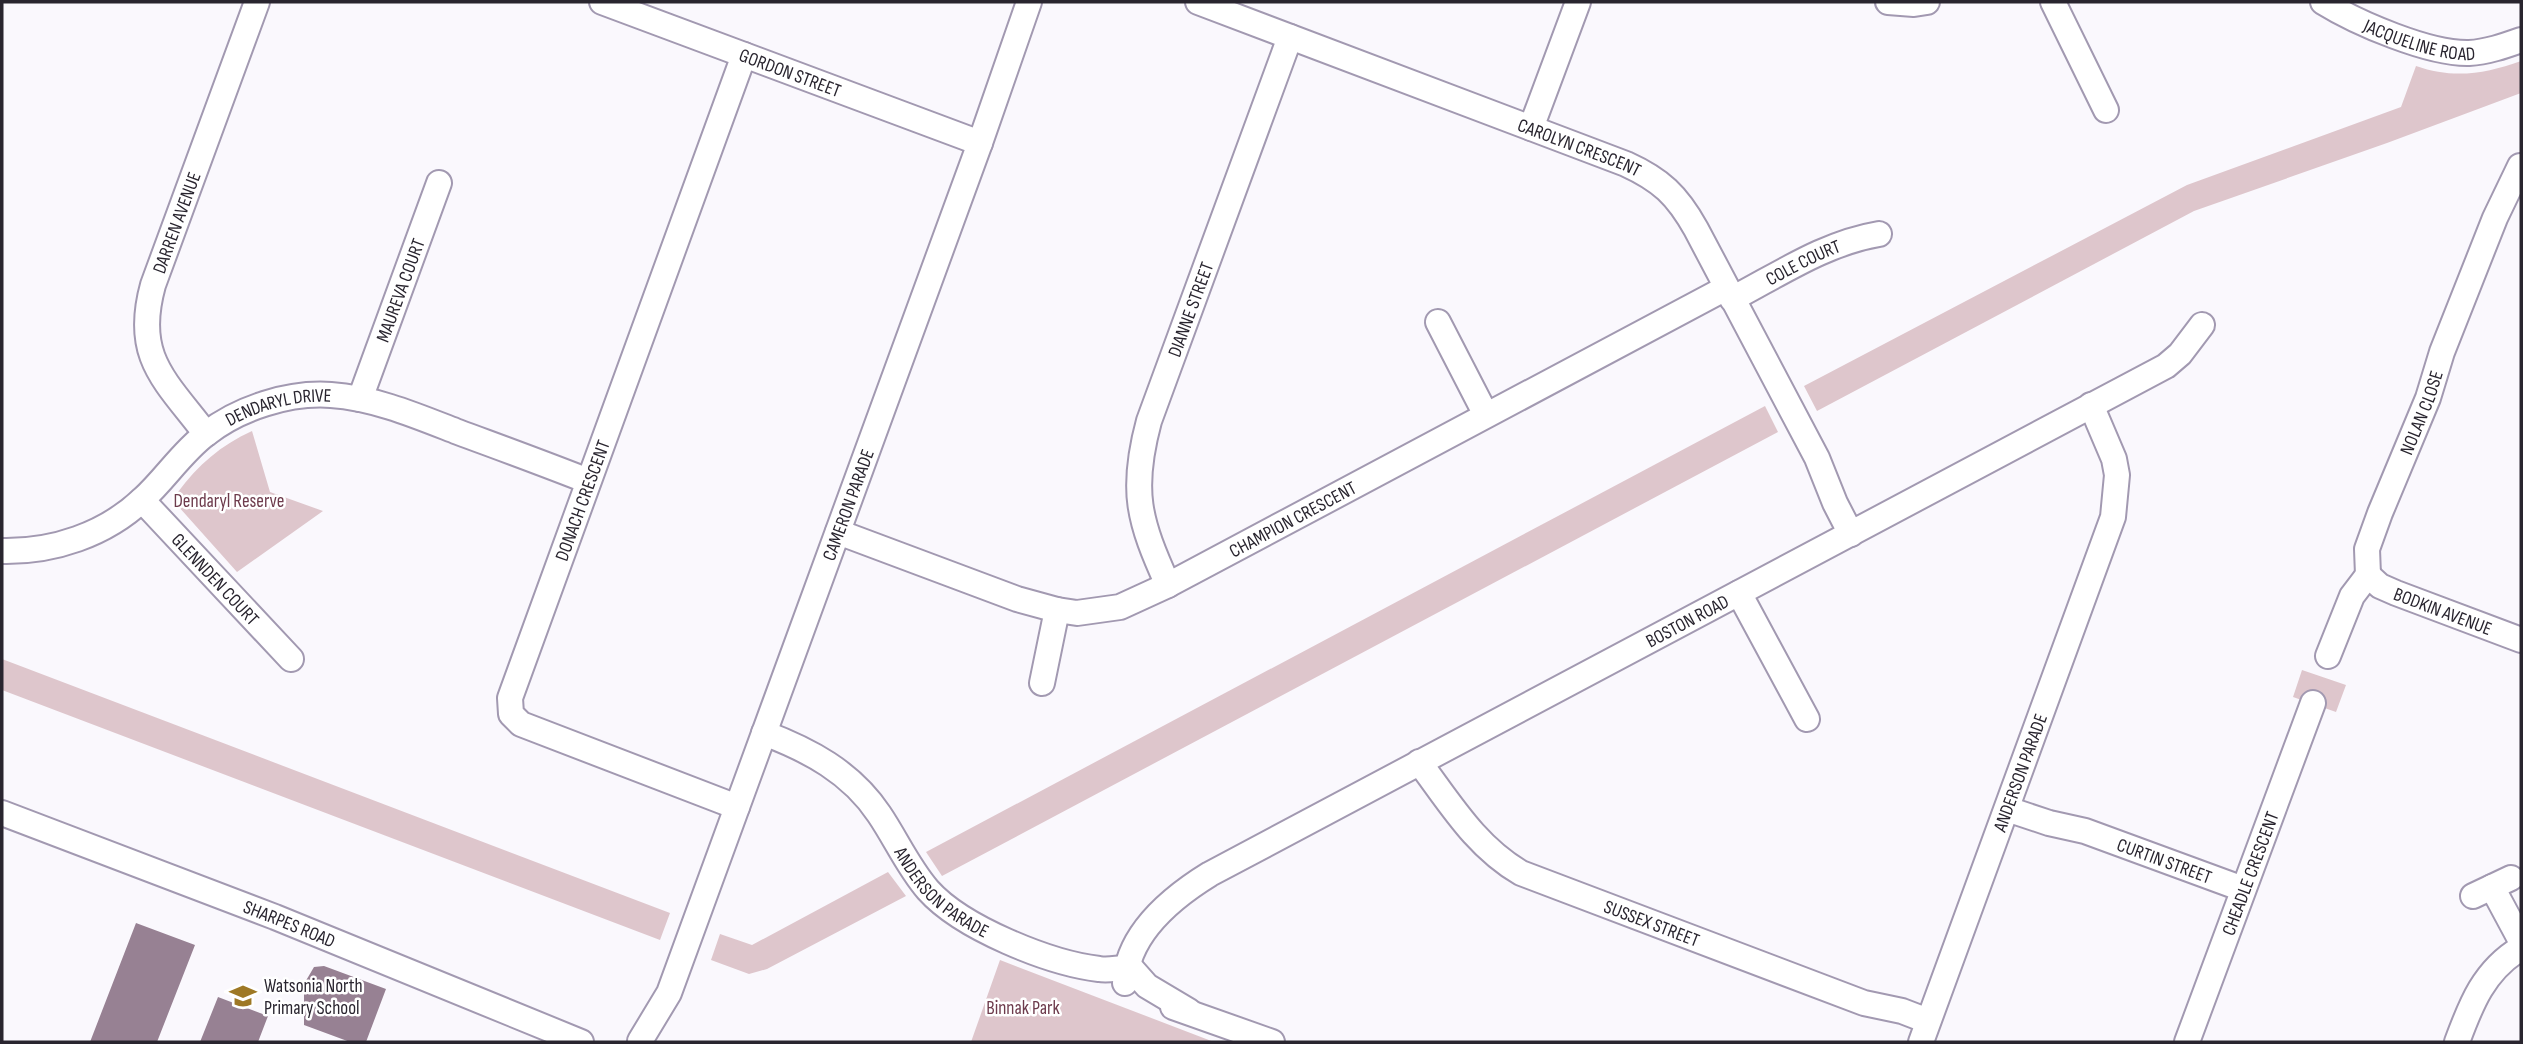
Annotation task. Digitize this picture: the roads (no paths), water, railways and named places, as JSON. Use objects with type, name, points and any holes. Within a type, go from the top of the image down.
[{"type":"street","name":"DARREN AVENUE","points":[[206,434],[157,366],[146,336],[145,320],[153,285],[257,2]]},
{"type":"street","name":"GORDON STREET","points":[[602,2],[979,143]]},
{"type":"street","name":"CAROLYN CRESCENT","points":[[1198,2],[1626,164],[1667,188],[1687,212],[1817,458],[1844,497],[1856,531]]},
{"type":"street","points":[[1531,128],[1578,2]]},
{"type":"street","points":[[1888,2],[1927,2]]},
{"type":"street","points":[[2053,2],[2106,110]]},
{"type":"street","name":"JACQUELINE ROAD","points":[[2323,2],[2360,21],[2426,46],[2448,51],[2483,52],[2521,40]]},
{"type":"street","name":"CAMERON PARADE","points":[[660,1042],[669,993],[1030,7]]},
{"type":"street","name":"DIANNE STREET","points":[[1168,585],[1145,533],[1140,511],[1143,446],[1154,408],[1290,37]]},
{"type":"street","name":"DONACH CRESCENT","points":[[737,807],[521,724],[511,714],[509,698],[744,55]]},
{"type":"street","name":"NOLAN CLOSE","points":[[2328,656],[2352,596],[2368,575],[2367,550],[2380,513],[2428,398],[2442,352],[2495,218],[2520,166]]},
{"type":"street","name":"MAUREVA COURT","points":[[360,399],[439,183]]},
{"type":"street","name":"COLE COURT","points":[[1729,293],[1825,249],[1879,234]]},
{"type":"street","name":"CHAMPION CRESCENT","points":[[838,532],[1017,599],[1057,610],[1077,613],[1120,607],[1168,585],[1486,415],[1729,293]]},
{"type":"street","points":[[1438,323],[1486,415]]},
{"type":"street","name":"BOSTON ROAD","points":[[1129,974],[1164,910],[1210,874],[2166,366],[2180,354],[2202,325]]},
{"type":"street","name":"DENDARYL DRIVE","points":[[2,551],[29,550],[73,541],[115,521],[142,500],[206,434],[232,417],[289,398],[331,395],[360,399],[406,411],[587,481]]},
{"type":"street","name":"ANDERSON PARADE","points":[[1925,1032],[2109,533],[2117,475],[2114,459],[2085,408]]},
{"type":"street","name":"GLENNDEN COURT","points":[[142,500],[291,659]]},
{"type":"street","name":"BODKIN AVENUE","points":[[2368,575],[2380,586],[2396,593],[2521,640]]},
{"type":"street","points":[[1739,593],[1807,719]]},
{"type":"street","points":[[1042,683],[1057,610]]},
{"type":"street","name":"CHEADLE CRESCENT","points":[[2187,1042],[2313,703]]},
{"type":"street","name":"ANDERSON PARADE","points":[[762,739],[825,760],[877,811],[929,891],[946,907],[984,930],[1072,965],[1100,982],[1129,974],[1151,1002],[1189,1011],[1272,1042]]},
{"type":"street","name":"SUSSEX STREET","points":[[1427,758],[1466,828],[1487,849],[1521,873],[1864,1003],[1898,1022],[1925,1032]]},
{"type":"street","name":"CURTIN STREET","points":[[2009,803],[2049,823],[2085,831],[2243,889]]},
{"type":"street","name":"SHARPES ROAD","points":[[2,813],[275,917],[583,1041]]},
{"type":"street","points":[[2492,887],[2521,941]]},
{"type":"street","points":[[2457,1042],[2470,1007],[2484,982],[2504,959],[2521,948]]},
{"type":"street","name":"CAMERON PARADE","points":[[639,1042],[669,993]]},
{"type":"street","points":[[639,1042],[648,1042]]},
{"type":"place","name":"Watsonia North Primary School","points":[[243,996]]},
{"type":"park label","name":"Dendaryl Reserve","points":[[229,500]]},
{"type":"park label","name":"Binnak Park","points":[[1023,1007]]}]
